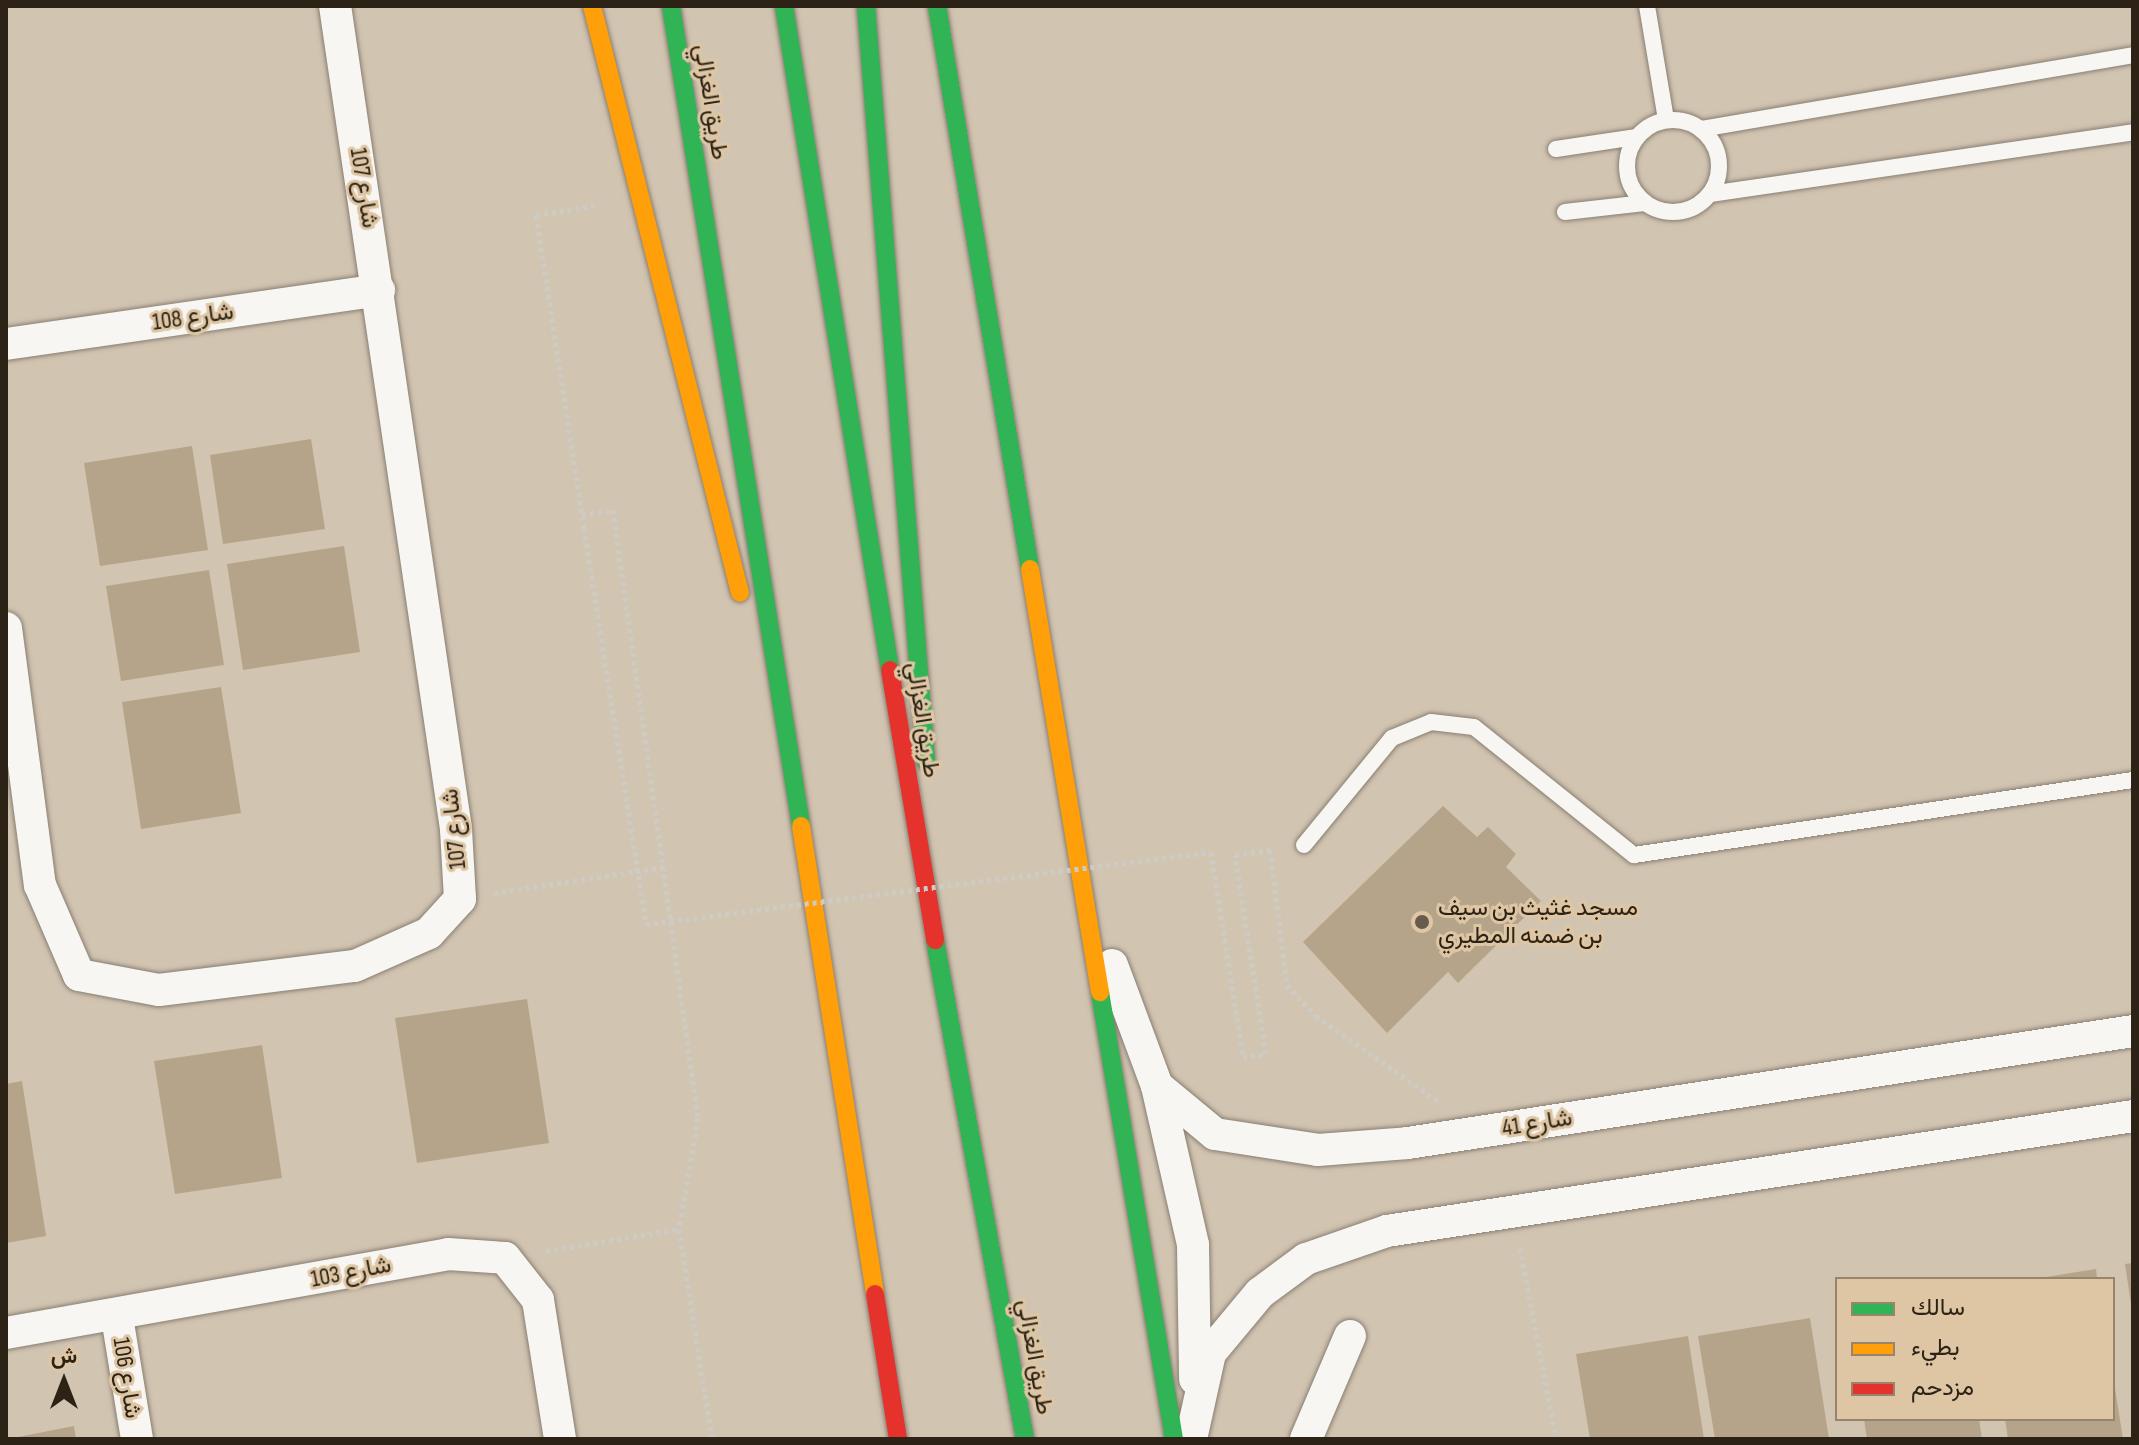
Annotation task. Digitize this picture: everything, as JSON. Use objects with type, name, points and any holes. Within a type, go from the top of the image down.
[{"type":"main road","points":[[592,6],[637,198],[806,846]]},
{"type":"main road","name":"طريق الغزالي","points":[[671,6],[898,1439]]},
{"type":"main road","name":"طريق الغزالي","points":[[784,6],[920,855],[1025,1439]]},
{"type":"main road","points":[[866,6],[886,318],[928,717],[920,855]]},
{"type":"main road","points":[[937,6],[1174,1439]]},
{"type":"street","name":"شارع 107","points":[[6,628],[40,885],[79,975],[159,990],[355,966],[429,933],[460,899],[379,290],[335,6]]},
{"type":"street","name":"شارع 108","points":[[6,344],[379,290]]},
{"type":"street","name":"شارع 41","points":[[1083,899],[1157,1086],[1215,1134],[1318,1150],[1453,1136],[2133,1031]]},
{"type":"street","points":[[1157,1086],[1193,1245],[1194,1402],[1191,1439]]},
{"type":"street","points":[[1194,1402],[1210,1353],[1231,1325],[1306,1259],[1387,1231],[2133,1116]]},
{"type":"street","name":"شارع 103","points":[[6,1333],[117,1317],[448,1254],[505,1258]]},
{"type":"street","points":[[505,1258],[538,1300],[560,1439]]},
{"type":"street","name":"شارع 106","points":[[117,1317],[137,1439]]},
{"type":"street","points":[[1306,1439],[1350,1336]]},
{"type":"lane","points":[[1647,6],[1666,119]]},
{"type":"lane","points":[[1556,149],[1635,137],[1666,119],[1701,129],[2133,55]]},
{"type":"lane","points":[[1701,129],[1719,160],[1710,194]]},
{"type":"lane","points":[[1565,212],[1644,203],[1679,212],[1710,194],[2133,132]]},
{"type":"lane","points":[[1635,137],[1626,172],[1644,203]]},
{"type":"lane","points":[[1304,845],[1392,738],[1431,722],[1474,727],[1634,855],[2133,780]]},
{"type":"path","points":[[637,198],[536,215],[646,924],[1211,852],[1243,1057],[1266,1054],[1235,855],[1304,845]]},
{"type":"path","points":[[582,515],[613,510],[698,1118],[679,1229],[712,1439]]},
{"type":"path","points":[[1270,850],[1287,985],[1316,1016],[1446,1107],[1453,1136]]},
{"type":"path","points":[[460,899],[663,867]]},
{"type":"path","points":[[1514,1211],[1556,1439]]},
{"type":"path","points":[[505,1258],[679,1229]]},
{"type":"building","points":[[311,439],[325,529],[223,544],[210,455]]},
{"type":"building","points":[[192,446],[208,550],[100,566],[84,463]]},
{"type":"building","points":[[344,546],[360,652],[243,670],[227,564]]},
{"type":"building","points":[[209,570],[224,665],[121,681],[106,586]]},
{"type":"building","points":[[221,687],[241,813],[141,829],[122,702]]},
{"type":"building","name":"مسجد غثيث بن سيف بن ضمنه المطيري","points":[[1443,806],[1477,837],[1488,827],[1516,854],[1506,867],[1541,901],[1458,983],[1448,972],[1387,1033],[1303,942]]},
{"type":"building","points":[[527,999],[549,1143],[417,1163],[395,1018]]},
{"type":"building","points":[[262,1045],[282,1178],[175,1194],[154,1061]]},
{"type":"building","points":[[22,1081],[46,1236],[6,1243],[6,1084]]},
{"type":"building","points":[[2133,1263],[2133,1304],[2131,1304],[2125,1264]]},
{"type":"building","points":[[2096,1269],[2097,1277],[2046,1277]]},
{"type":"building","points":[[1810,1318],[1829,1439],[1715,1439],[1698,1336]]},
{"type":"building","points":[[1688,1336],[1704,1439],[1590,1439],[1576,1354]]},
{"type":"building","points":[[2115,1388],[2123,1439],[2008,1439],[2005,1421],[2115,1421]]},
{"type":"building","points":[[1864,1421],[1979,1421],[1982,1439],[1867,1439]]},
{"type":"building","points":[[74,1426],[76,1439],[13,1438]]},
{"type":"traffic: fast","points":[[671,6],[801,826]]},
{"type":"traffic: fast","points":[[784,6],[890,670]]},
{"type":"traffic: fast","points":[[866,6],[926,761]]},
{"type":"traffic: fast","points":[[937,6],[1030,569]]},
{"type":"traffic: fast","points":[[935,940],[1025,1439]]},
{"type":"traffic: fast","points":[[1100,992],[1174,1439]]},
{"type":"traffic: slow","points":[[592,6],[740,593]]},
{"type":"traffic: slow","points":[[1030,569],[1100,992]]},
{"type":"traffic: slow","points":[[801,826],[875,1294]]},
{"type":"traffic: jam","points":[[890,670],[935,940]]},
{"type":"traffic: jam","points":[[875,1294],[898,1439]]},
{"type":"place","name":"مسجد غثيث بن سيف بن ضمنه المطيري","points":[[1422,922]]}]
